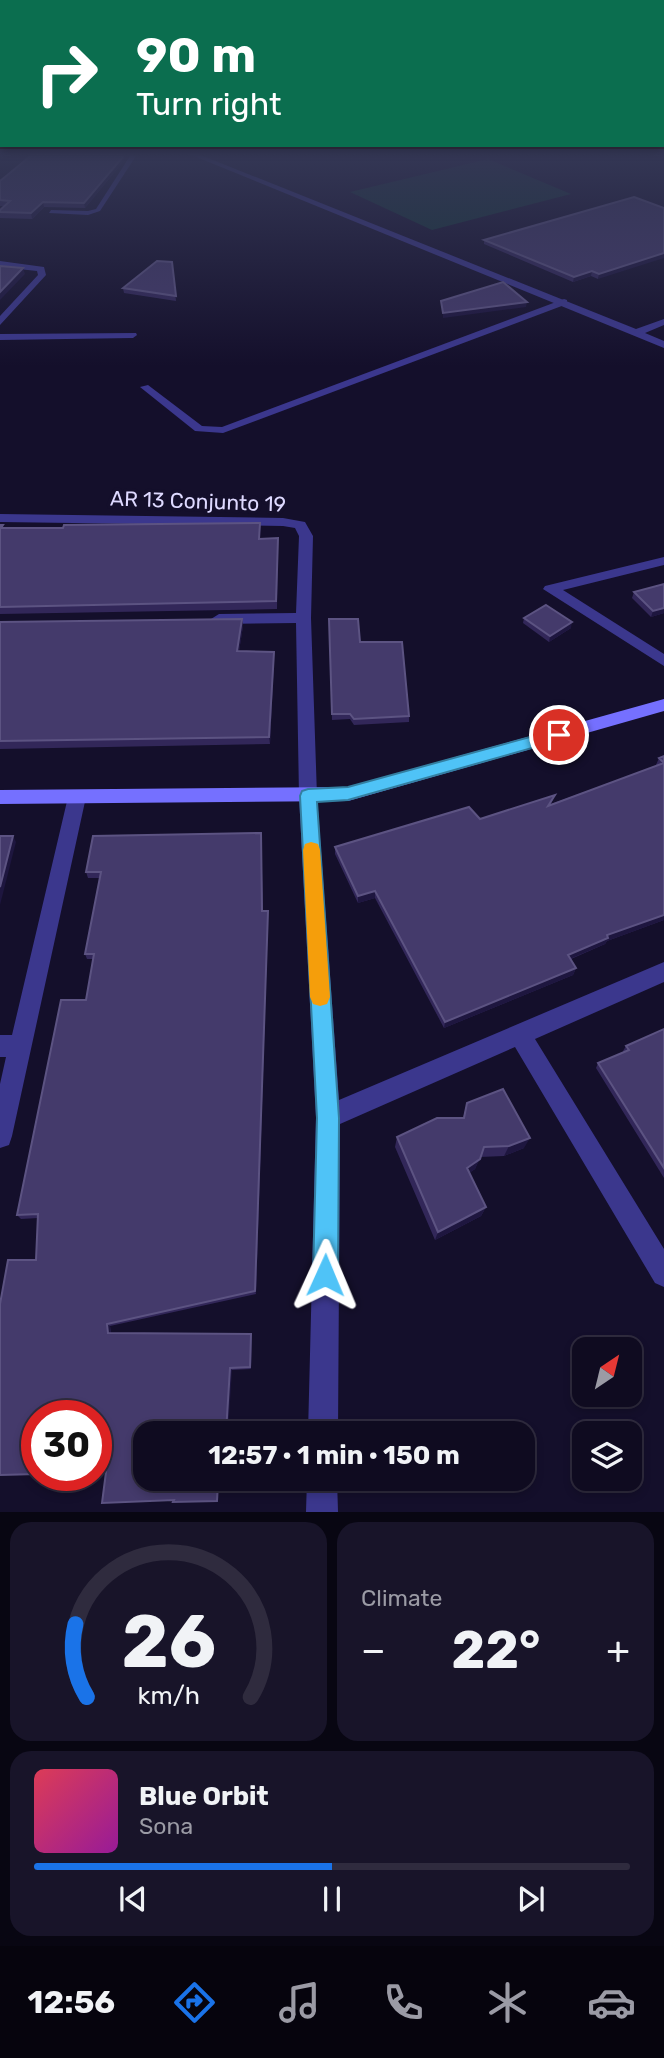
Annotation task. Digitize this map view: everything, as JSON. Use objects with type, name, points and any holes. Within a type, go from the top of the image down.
[{"type":"street","points":[[369,225],[664,345]]},
{"type":"street","points":[[0,264],[41,269],[42,275],[0,322]]},
{"type":"street","points":[[636,333],[664,322]]},
{"type":"street","name":"AR 13 Conjunto 19","points":[[0,518],[283,522],[300,525],[306,536],[303,618]]},
{"type":"street","points":[[664,561],[550,589],[664,661]]},
{"type":"street","points":[[207,620],[303,618],[308,796],[328,1118],[323,1421]]},
{"type":"street","points":[[0,797],[348,794],[664,705]]},
{"type":"street","points":[[0,1136],[10,1046],[77,797]]},
{"type":"street","points":[[328,1118],[664,972]]},
{"type":"street","points":[[520,1034],[664,1274]]},
{"type":"street","points":[[322,1491],[322,1512]]},
{"type":"lane","points":[[145,387],[199,429],[223,430],[564,302]]},
{"type":"lane","points":[[0,337],[133,335]]},
{"type":"green space","points":[[420,225],[453,225],[432,230]]},
{"type":"building","points":[[538,225],[664,225],[664,253],[599,274],[592,271],[574,277],[484,240]]},
{"type":"building","points":[[157,261],[172,262],[176,296],[123,288]]},
{"type":"building","points":[[0,266],[23,268],[0,292]]},
{"type":"building","points":[[503,282],[527,302],[443,313],[441,301]]},
{"type":"building","points":[[260,523],[259,539],[278,538],[276,601],[0,607],[0,525],[3,525],[1,528],[63,528],[64,525]]},
{"type":"building","points":[[664,584],[664,608],[653,611],[634,592]]},
{"type":"building","points":[[546,605],[572,622],[550,636],[524,618]]},
{"type":"building","points":[[242,619],[237,651],[274,652],[269,737],[0,741],[0,622]]},
{"type":"building","points":[[329,619],[358,619],[360,642],[402,642],[409,716],[354,719],[350,714],[332,714]]},
{"type":"building","points":[[664,763],[664,915],[607,935],[608,938],[568,955],[576,968],[445,1022],[375,891],[358,896],[335,847],[469,807],[480,819],[555,795],[548,806]]},
{"type":"building","points":[[261,833],[262,911],[268,911],[255,1291],[107,1324],[108,1333],[251,1334],[250,1367],[230,1368],[227,1421],[133,1421],[133,1491],[217,1491],[217,1501],[102,1503],[104,1491],[112,1491],[112,1400],[21,1400],[21,1474],[0,1475],[0,1304],[8,1260],[36,1260],[38,1214],[17,1215],[61,1000],[86,1000],[94,954],[85,954],[101,872],[86,872],[93,836]]},
{"type":"building","points":[[0,836],[13,836],[0,887]]},
{"type":"building","points":[[664,1029],[664,1168],[598,1063],[629,1050],[626,1046]]},
{"type":"building","points":[[503,1089],[530,1138],[509,1146],[484,1147],[480,1159],[467,1168],[486,1207],[438,1232],[397,1137],[437,1118],[464,1118],[467,1103]]},
{"type":"slow traffic","points":[[311,850],[320,997]]},
{"type":"route","points":[[325,1275],[328,1118],[308,796],[348,794],[559,735]]}]
